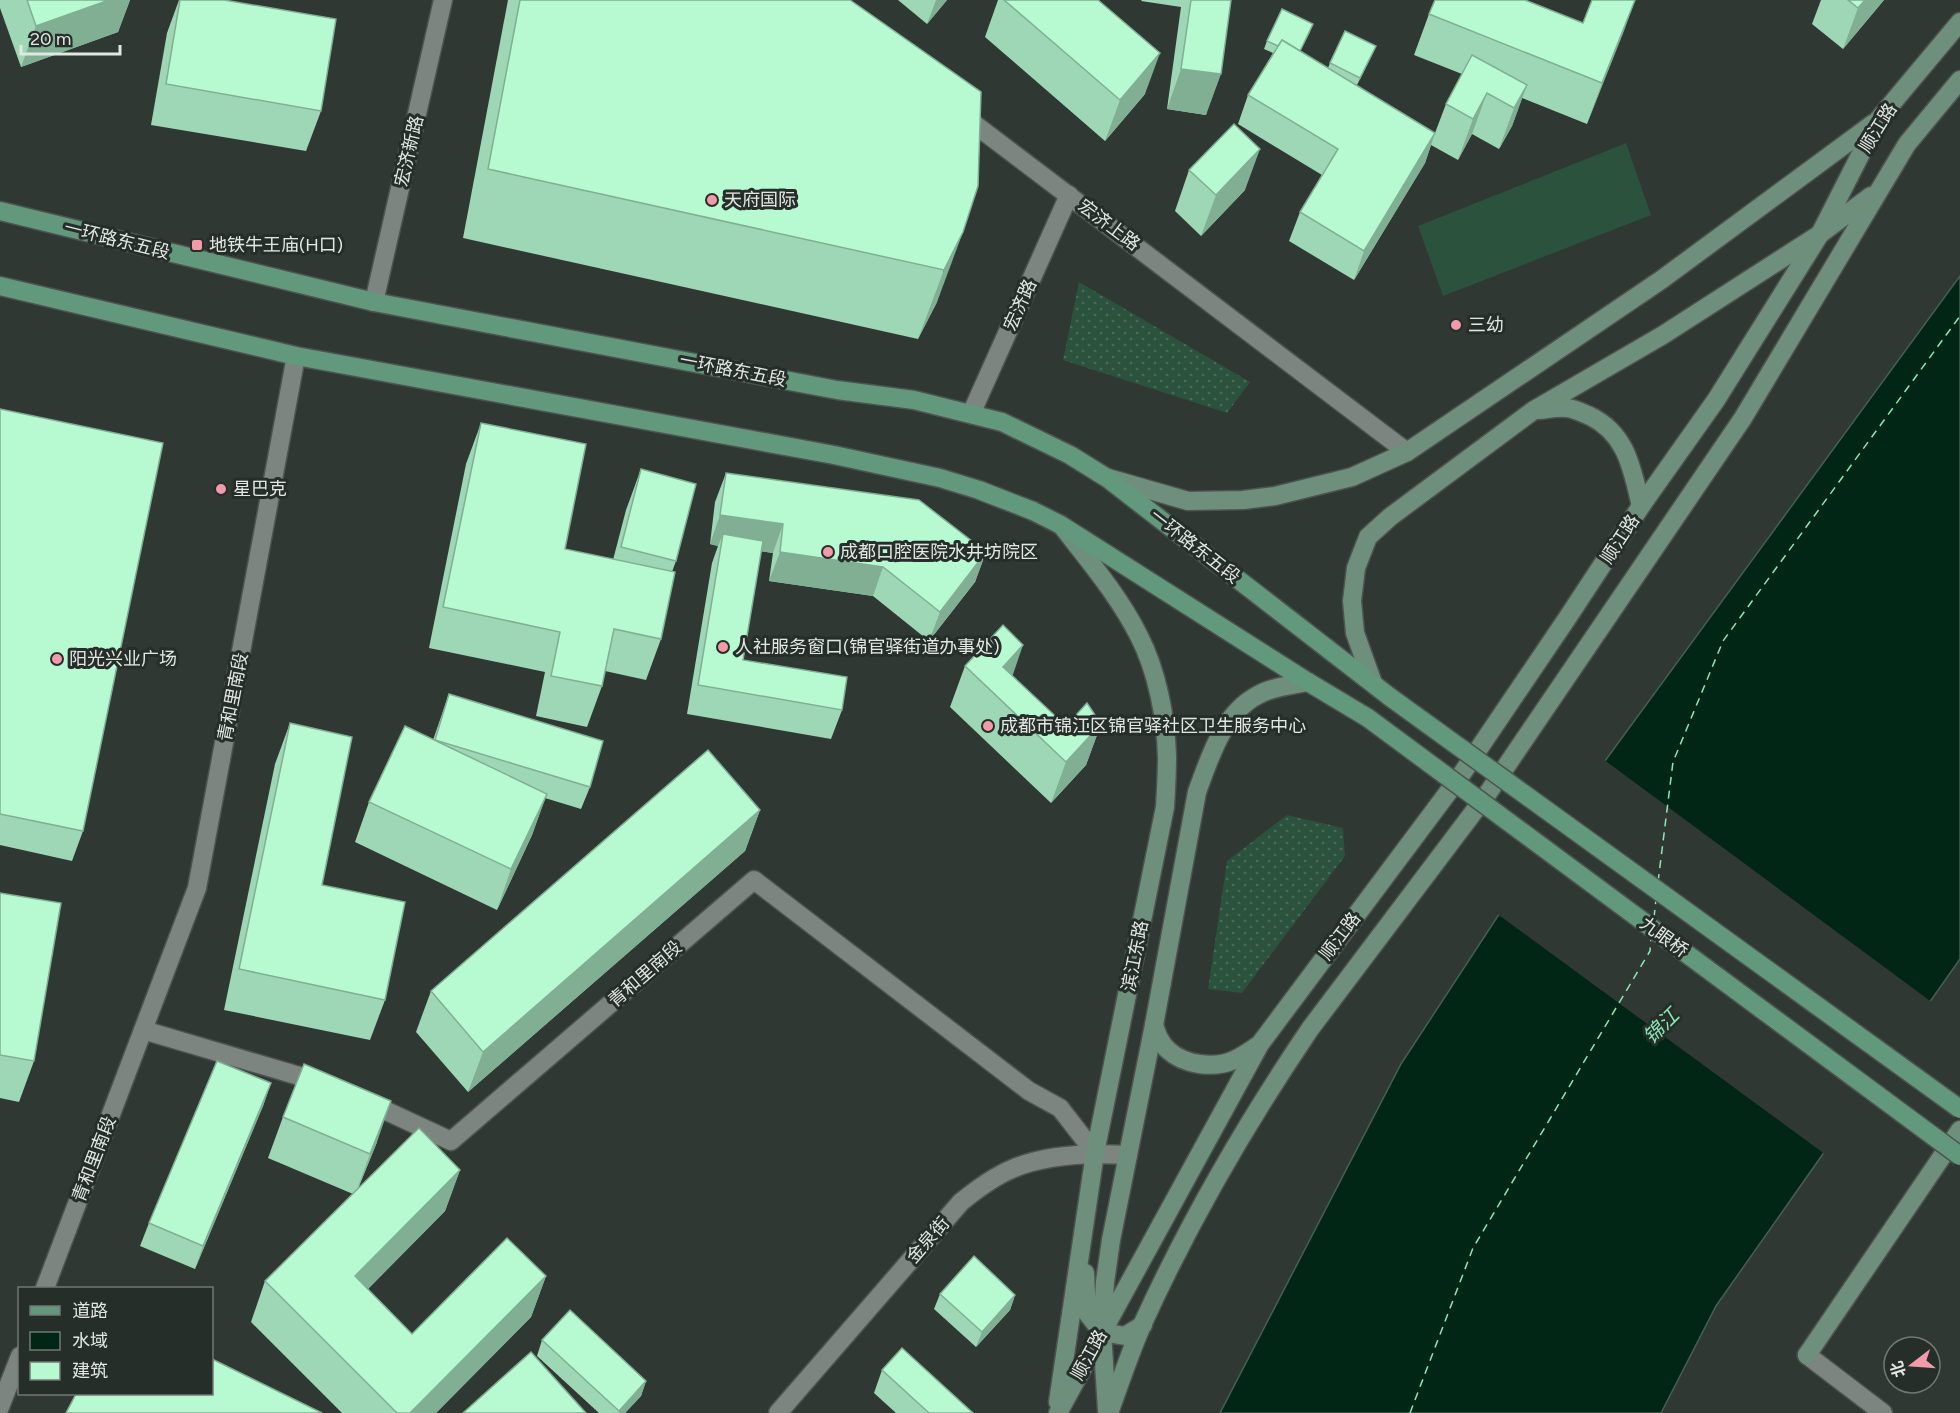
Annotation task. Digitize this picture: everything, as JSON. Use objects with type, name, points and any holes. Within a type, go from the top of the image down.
[{"type":"main road","name":"顺江路","points":[[1057,1413],[1260,1044],[1461,775],[1641,506],[1716,400],[1820,234],[1878,120],[1960,22]]},
{"type":"main road","name":"顺江路","points":[[1143,1325],[1219,1172],[1310,1029],[1488,793],[1743,418],[1906,144],[1960,80]]},
{"type":"main road","points":[[1107,478],[1188,501],[1243,500],[1275,496],[1352,477],[1407,452],[1661,280],[1878,120]]},
{"type":"main road","points":[[1373,683],[1355,633],[1352,601],[1356,568],[1368,537],[1534,410],[1663,335],[1820,234],[1878,190]]},
{"type":"main road","name":"一环路东五段","points":[[0,211],[374,302],[837,390],[914,400],[1002,422],[1070,455],[1107,478],[1390,697]]},
{"type":"main road","points":[[0,286],[296,356],[822,453],[929,476],[979,490],[1033,511],[1061,525],[1308,682]]},
{"type":"main road","points":[[1534,410],[1568,408],[1598,420],[1610,429],[1621,443],[1630,464],[1641,506]]},
{"type":"main road","name":"滨江东路","points":[[1057,1413],[1095,1153],[1165,807],[1167,756],[1161,707],[1152,668],[1140,636],[1118,600],[1061,525]]},
{"type":"main road","points":[[1108,1413],[1102,1332],[1108,1261],[1197,792],[1229,719],[1241,707],[1258,694],[1308,682]]},
{"type":"main road","name":"九眼桥","points":[[1308,682],[1368,718],[1960,1156]]},
{"type":"main road","name":"九眼桥","points":[[1390,697],[1960,1109]]},
{"type":"main road","name":"顺江路","points":[[1154,1025],[1159,1039],[1168,1050],[1195,1063],[1214,1065],[1234,1060],[1260,1044]]},
{"type":"main road","points":[[1807,1355],[1960,1130]]},
{"type":"main road","points":[[1083,1232],[1087,1313],[1102,1332],[1125,1335],[1143,1325]]},
{"type":"main road","points":[[1108,1413],[1143,1325]]},
{"type":"street","name":"宏济新路","points":[[374,302],[443,0]]},
{"type":"street","name":"宏济上路","points":[[948,104],[1407,452]]},
{"type":"street","name":"宏济路","points":[[971,414],[1069,195]]},
{"type":"street","name":"青和里南段","points":[[45,1287],[197,888],[296,356]]},
{"type":"street","name":"青和里南段","points":[[143,1030],[341,1090],[451,1141],[754,880],[1029,1091],[1060,1108],[1095,1153]]},
{"type":"street","name":"金泉街","points":[[778,1413],[961,1202],[984,1183],[1013,1168],[1039,1161],[1095,1153],[1128,1155]]},
{"type":"street","points":[[1807,1355],[1883,1413]]},
{"type":"street","points":[[0,1407],[18,1361]]},
{"type":"shaded area","points":[[1626,143],[1651,215],[1443,296],[1418,226]]},
{"type":"shaded area","points":[[1079,282],[1250,382],[1227,413],[1063,360]]},
{"type":"shaded area","points":[[1287,815],[1343,828],[1345,856],[1242,993],[1208,989],[1227,861]]},
{"type":"water","name":"锦江","points":[[1960,276],[1960,959],[1716,1306],[1661,1413],[1220,1413],[1401,1064],[1553,832]]},
{"type":"pier","points":[[1603,759],[1933,1003],[1826,1155],[1496,913],[1551,830]]},
{"type":"building","points":[[27,0],[109,0],[36,26]]},
{"type":"building","points":[[180,0],[224,0],[336,19],[321,111],[166,84]]},
{"type":"building","name":"天府国际","points":[[520,0],[850,0],[981,92],[978,186],[963,232],[944,270],[488,169]]},
{"type":"building","points":[[1004,0],[1098,0],[1160,53],[1120,100]]},
{"type":"building","points":[[1191,0],[1231,0],[1221,74],[1181,69]]},
{"type":"building","points":[[1435,0],[1525,0],[1583,23],[1592,0],[1635,0],[1602,83],[1429,14]]},
{"type":"building","points":[[1848,0],[1865,0],[1858,8]]},
{"type":"building","points":[[1282,9],[1313,24],[1300,51],[1282,40],[1278,46],[1267,41]]},
{"type":"building","points":[[1345,31],[1376,46],[1360,78],[1330,63]]},
{"type":"building","points":[[1282,40],[1435,133],[1364,251],[1300,212],[1338,149],[1248,95]]},
{"type":"building","points":[[1472,55],[1527,85],[1514,108],[1487,93],[1473,119],[1446,104]]},
{"type":"building","points":[[1234,124],[1260,149],[1216,195],[1189,170]]},
{"type":"building","name":"阳光兴业广场","points":[[0,409],[163,443],[83,831],[0,814]]},
{"type":"building","points":[[481,423],[586,444],[565,549],[675,572],[661,639],[614,629],[602,686],[551,676],[560,632],[443,607]]},
{"type":"building","points":[[641,469],[696,484],[676,561],[621,547]]},
{"type":"building","points":[[726,473],[919,500],[986,552],[940,612],[883,567],[780,552],[783,524],[720,515]]},
{"type":"building","points":[[723,534],[763,541],[743,660],[847,677],[842,710],[698,685]]},
{"type":"building","points":[[1003,625],[1023,645],[1003,667],[1066,726],[1087,703],[1101,724],[1066,762],[965,666]]},
{"type":"building","points":[[449,694],[603,741],[590,787],[435,740]]},
{"type":"building","points":[[290,723],[352,737],[322,885],[405,902],[385,1000],[239,969]]},
{"type":"building","points":[[405,726],[547,794],[511,869],[369,802]]},
{"type":"building","points":[[708,750],[760,810],[483,1052],[431,991]]},
{"type":"building","points":[[0,893],[61,903],[34,1061],[0,1055]]},
{"type":"building","points":[[217,1061],[271,1083],[203,1246],[149,1223]]},
{"type":"building","points":[[304,1064],[391,1101],[370,1154],[283,1117]]},
{"type":"building","points":[[419,1128],[460,1170],[355,1276],[412,1334],[507,1238],[546,1276],[410,1413],[397,1413],[265,1281]]},
{"type":"building","points":[[974,1256],[1015,1295],[982,1332],[940,1294]]},
{"type":"building","points":[[570,1310],[646,1381],[619,1411],[542,1340]]},
{"type":"building","points":[[902,1348],[973,1413],[929,1413],[882,1370]]},
{"type":"building","points":[[531,1352],[586,1413],[463,1413]]},
{"type":"building","points":[[213,1359],[322,1413],[66,1413],[75,1395],[213,1395]]},
{"type":"ferry route","points":[[1658,882],[1673,762],[1723,641],[1960,316]]},
{"type":"ferry route","points":[[1654,918],[1656,899]]},
{"type":"ferry route","points":[[1410,1413],[1473,1248],[1650,951],[1651,937]]},
{"type":"place","name":"天府国际","points":[[712,200]]},
{"type":"place","name":"地铁牛王庙(H口)","points":[[197,245]]},
{"type":"place","name":"三幼","points":[[1456,325]]},
{"type":"place","name":"星巴克","points":[[221,489]]},
{"type":"place","name":"成都口腔医院水井坊院区","points":[[828,552]]},
{"type":"place","name":"人社服务窗口(锦官驿街道办事处)","points":[[723,647]]},
{"type":"place","name":"阳光兴业广场","points":[[57,659]]},
{"type":"place","name":"成都市锦江区锦官驿社区卫生服务中心","points":[[988,726]]}]
